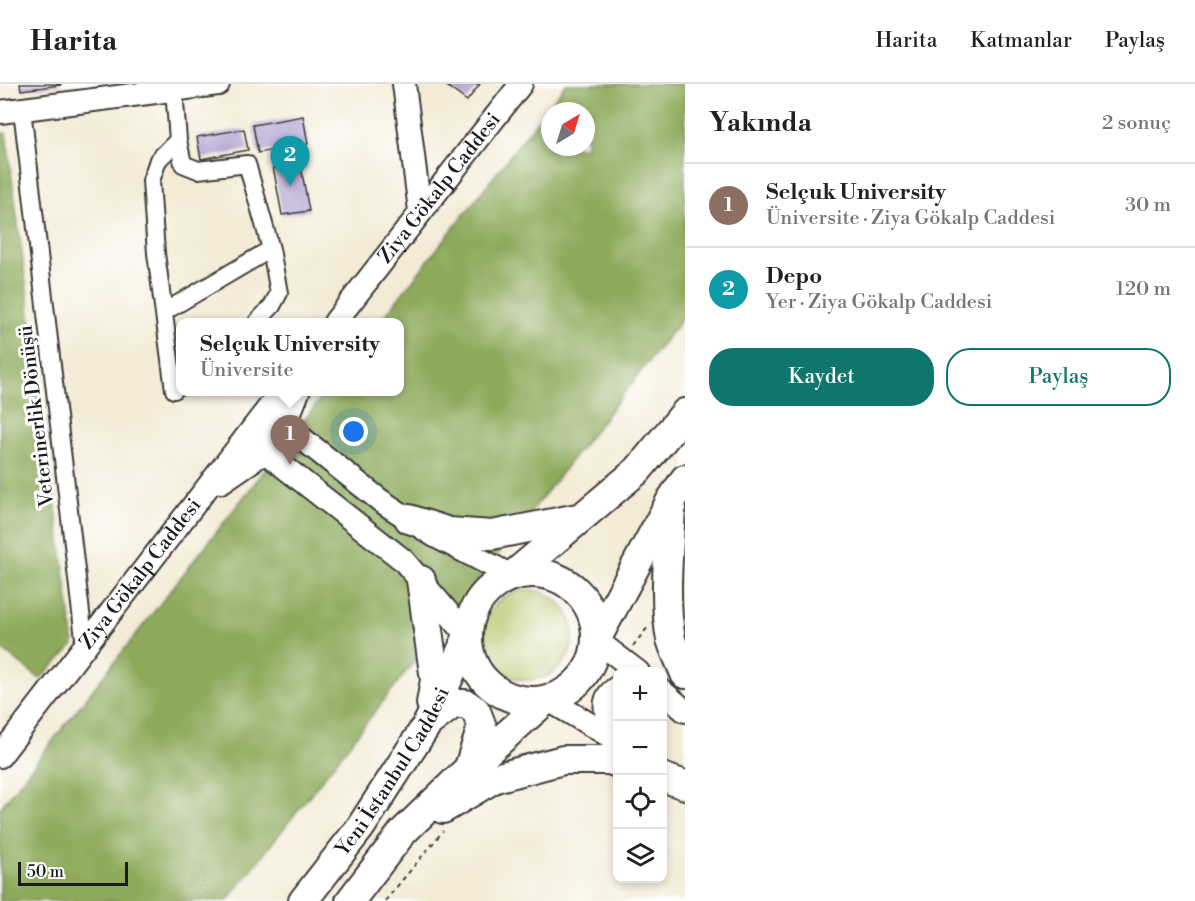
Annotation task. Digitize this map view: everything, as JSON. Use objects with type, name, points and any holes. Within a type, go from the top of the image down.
[{"type":"highway","points":[[678,489],[596,640],[593,656],[586,671],[576,683],[562,693],[547,699],[528,700],[509,696],[492,687],[479,673],[470,655],[468,636],[471,616],[480,599],[494,585],[512,576],[638,470],[685,413]]},
{"type":"highway","points":[[678,489],[667,583],[671,639],[685,674]]},
{"type":"highway","points":[[410,519],[449,532],[492,535],[583,517]]},
{"type":"highway","points":[[512,576],[532,573],[552,576],[570,586],[585,601],[593,620],[596,640]]},
{"type":"highway","points":[[421,580],[435,680],[428,723]]},
{"type":"highway","name":"Yeni İstanbul Caddesi","points":[[303,901],[360,828],[428,723],[468,636]]},
{"type":"highway","name":"Yeni İstanbul Caddesi","points":[[350,901],[402,833],[468,769],[547,699]]},
{"type":"highway","points":[[428,723],[453,704],[466,704],[476,711],[482,727],[468,769]]},
{"type":"highway","points":[[402,833],[495,778],[563,760],[613,761]]},
{"type":"highway","points":[[667,778],[685,785]]},
{"type":"street","points":[[11,111],[218,84]]},
{"type":"street","points":[[404,84],[420,211]]},
{"type":"street","name":"Ziya Gökalp Caddesi","points":[[338,318],[521,84]]},
{"type":"street","points":[[174,90],[178,140],[183,164],[198,170],[247,164],[271,249],[279,292],[272,306],[261,318]]},
{"type":"street","name":"Veterinerlik Dönüşü","points":[[11,111],[85,647]]},
{"type":"street","points":[[176,388],[174,390],[156,254],[151,181],[158,160],[178,140]]},
{"type":"street","points":[[164,312],[271,249]]},
{"type":"street","name":"Ziya Gökalp Caddesi","points":[[0,756],[279,396]]},
{"type":"street","points":[[202,495],[265,452],[285,425],[296,396]]},
{"type":"street","points":[[468,636],[403,560],[265,452],[256,442],[255,426],[268,422],[285,425],[381,501],[435,536],[512,576]]},
{"type":"street","points":[[596,640],[630,666]]},
{"type":"street","points":[[613,692],[606,699],[604,713],[613,731]]},
{"type":"street","points":[[667,695],[685,711]]},
{"type":"street","points":[[547,699],[613,738]]},
{"type":"street","points":[[667,767],[685,780]]},
{"type":"path","points":[[630,666],[668,604]]},
{"type":"path","points":[[385,901],[447,826]]},
{"type":"green space","points":[[566,84],[685,84],[685,315],[227,901],[0,901],[0,808],[323,396],[404,396],[404,318],[383,318],[541,116],[541,156],[595,156],[595,102],[552,102]]},
{"type":"green space","points":[[6,133],[74,645],[40,679],[0,648],[0,134]]},
{"type":"green space","points":[[528,590],[545,593],[560,603],[570,618],[573,635],[570,652],[560,667],[545,677],[528,680],[511,677],[496,667],[486,652],[483,635],[486,618],[496,603],[511,593]]},
{"type":"building","points":[[20,84],[61,84],[61,85],[21,90]]},
{"type":"building","points":[[444,84],[480,84],[467,101]]},
{"type":"building","points":[[303,116],[308,144],[258,153],[253,125]]},
{"type":"building","points":[[244,129],[248,150],[201,159],[197,137]]},
{"type":"building","points":[[299,156],[309,211],[282,215],[272,161]]},
{"type":"place","name":"Depo","points":[[290,186]]},
{"type":"place","name":"Selçuk University","points":[[290,465]]}]
